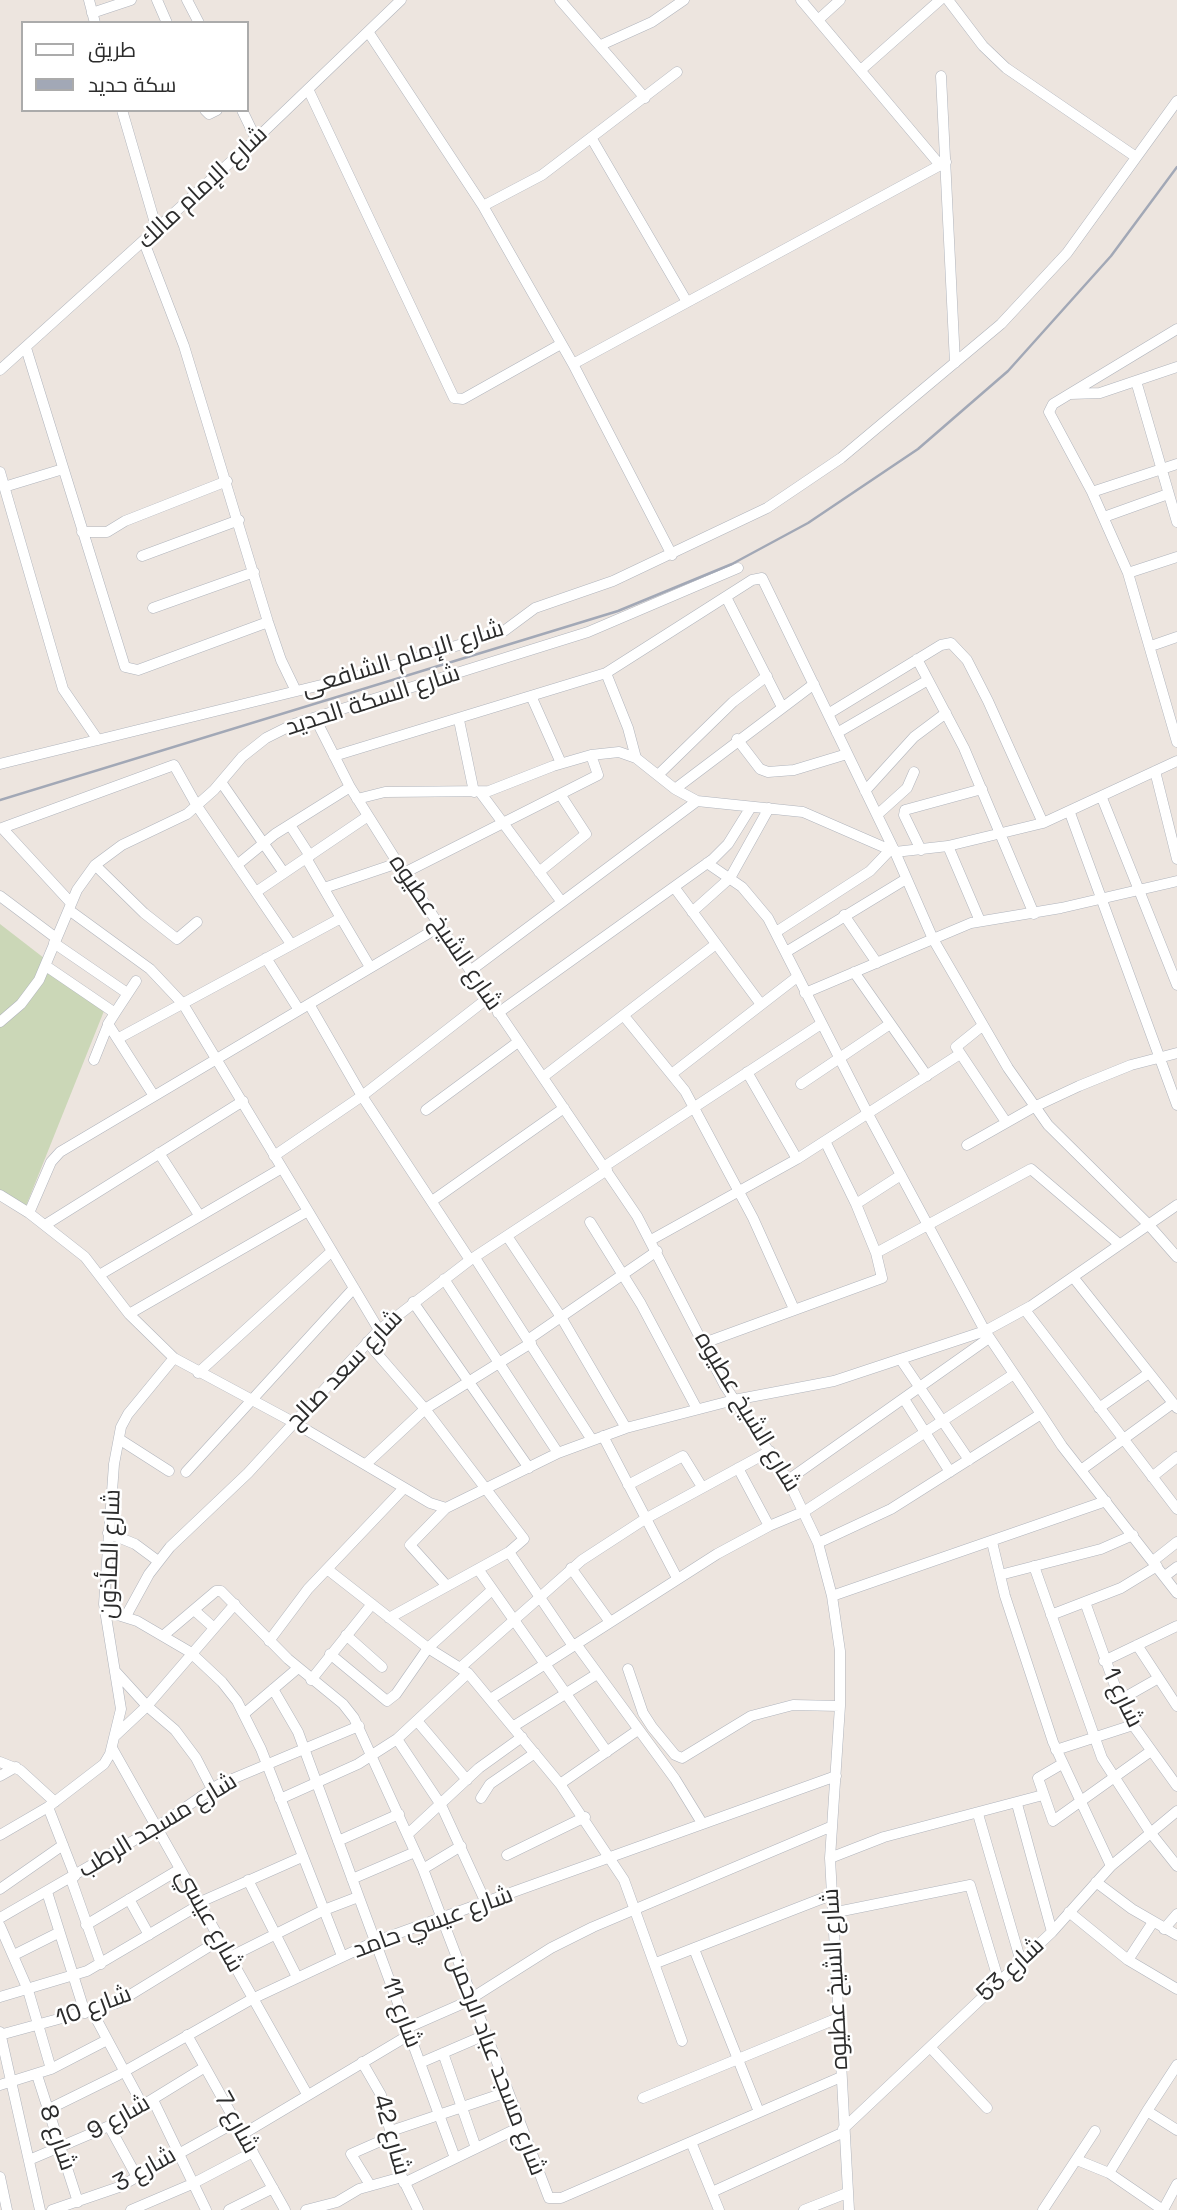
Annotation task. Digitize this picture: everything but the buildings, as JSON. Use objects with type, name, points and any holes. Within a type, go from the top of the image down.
[{"type":"street","points":[[89,0],[94,18],[131,0]]},
{"type":"street","points":[[157,0],[166,21]]},
{"type":"street","points":[[187,0],[198,21]]},
{"type":"street","name":"شارع الإمام مالك","points":[[0,370],[256,139],[401,0]]},
{"type":"street","points":[[560,0],[645,98]]},
{"type":"street","points":[[601,45],[652,22],[684,0]]},
{"type":"street","points":[[801,0],[943,164]]},
{"type":"street","points":[[818,20],[840,0]]},
{"type":"street","points":[[862,69],[940,0]]},
{"type":"street","points":[[948,0],[983,46],[1006,68],[1136,157]]},
{"type":"street","points":[[369,33],[483,206],[573,364],[672,555]]},
{"type":"street","points":[[483,206],[542,175],[677,72]]},
{"type":"street","points":[[941,76],[943,164],[955,363]]},
{"type":"street","points":[[308,89],[454,398],[463,399],[561,344]]},
{"type":"street","name":"شارع الإمام الشافعى","points":[[0,764],[362,676],[504,631],[534,608],[601,586],[757,513],[805,484],[1001,324],[1053,270],[1177,101]]},
{"type":"street","points":[[122,112],[157,230]]},
{"type":"street","points":[[243,112],[256,139]]},
{"type":"street","points":[[592,139],[687,302]]},
{"type":"street","points":[[573,364],[943,164]]},
{"type":"street","points":[[144,242],[184,346],[268,622],[281,660],[296,691]]},
{"type":"street","points":[[1177,329],[1053,404],[1049,412],[1092,492],[1128,573],[1173,706],[1177,742]]},
{"type":"street","points":[[26,348],[122,662],[128,670],[138,670],[268,622]]},
{"type":"street","points":[[1069,394],[1100,393],[1177,367]]},
{"type":"street","points":[[1136,381],[1177,522]]},
{"type":"street","points":[[1092,492],[1177,464]]},
{"type":"street","points":[[4,487],[63,469]]},
{"type":"street","points":[[0,472],[63,689],[98,740]]},
{"type":"street","points":[[82,532],[107,532],[125,521],[227,481]]},
{"type":"street","points":[[1104,517],[1168,494]]},
{"type":"street","points":[[142,556],[239,520]]},
{"type":"street","points":[[1128,573],[1177,557]]},
{"type":"street","name":"شارع السكة الحديد","points":[[0,1022],[30,992],[46,966],[70,906],[95,865],[122,845],[164,827],[197,806],[242,757],[266,737],[315,718],[588,632],[738,568]]},
{"type":"street","points":[[153,608],[254,572]]},
{"type":"street","points":[[334,756],[532,698],[606,673],[756,578],[762,578],[877,815],[933,939],[982,1026],[1034,1107],[1177,1257]]},
{"type":"street","points":[[726,597],[782,707]]},
{"type":"street","points":[[1151,646],[1177,637]]},
{"type":"street","points":[[828,714],[946,643],[960,650],[1011,748],[1043,823]]},
{"type":"street","points":[[917,659],[982,789],[1034,914]]},
{"type":"street","points":[[606,673],[636,758]]},
{"type":"street","points":[[658,775],[720,713],[767,677]]},
{"type":"street","points":[[837,733],[928,680]]},
{"type":"street","points":[[675,789],[737,739],[814,684]]},
{"type":"street","points":[[532,698],[561,763]]},
{"type":"street","points":[[865,791],[914,737],[946,713]]},
{"type":"street","name":"شارع الشيخ عطيوه","points":[[315,718],[350,787],[404,873],[606,1168],[651,1240],[734,1400],[788,1480],[818,1543],[832,1596],[840,1651],[840,1706],[830,1858],[849,2210]]},
{"type":"street","points":[[459,720],[477,792],[561,901]]},
{"type":"street","points":[[737,739],[760,769],[768,772],[794,770],[847,754]]},
{"type":"street","points":[[357,799],[385,792],[477,792],[501,788],[561,763],[619,752],[636,758],[675,789],[697,801],[812,815],[892,851],[921,850],[1000,835],[1043,823],[1070,813],[1177,761]]},
{"type":"street","points":[[404,873],[600,774],[592,755]]},
{"type":"street","points":[[291,944],[197,806],[174,765],[5,825],[4,832],[70,906],[150,969],[183,1004],[379,1330]]},
{"type":"street","points":[[1155,771],[1177,859]]},
{"type":"street","points":[[877,815],[907,788],[914,772]]},
{"type":"street","points":[[221,782],[284,873]]},
{"type":"street","points":[[237,864],[290,825],[350,787]]},
{"type":"street","points":[[921,850],[905,810],[982,789]]},
{"type":"street","points":[[539,872],[586,834],[560,794]]},
{"type":"street","points":[[1102,798],[1177,985]]},
{"type":"street","points":[[470,971],[697,801]]},
{"type":"street","points":[[498,1013],[707,863],[729,844],[751,807]]},
{"type":"street","points":[[692,912],[730,878],[769,808]]},
{"type":"street","points":[[1070,813],[1104,899],[1177,1105]]},
{"type":"street","points":[[256,892],[368,816]]},
{"type":"street","points":[[290,825],[370,967]]},
{"type":"street","points":[[948,846],[980,921]]},
{"type":"street","points":[[776,932],[870,871],[892,851]]},
{"type":"street","points":[[324,888],[398,863]]},
{"type":"street","points":[[707,863],[730,878],[758,904],[776,932],[867,1114],[987,1334],[1081,1471],[1177,1593]]},
{"type":"street","points":[[95,865],[144,914],[177,939],[197,922]]},
{"type":"street","points":[[786,952],[906,879]]},
{"type":"street","points":[[805,993],[980,921],[1034,914],[1177,881]]},
{"type":"street","points":[[674,887],[760,1003]]},
{"type":"street","points":[[0,896],[55,941],[127,993]]},
{"type":"street","points":[[844,915],[877,962]]},
{"type":"street","points":[[119,1038],[341,918]]},
{"type":"street","points":[[29,1213],[51,1162],[60,1153],[439,926]]},
{"type":"street","points":[[543,1077],[716,944]]},
{"type":"street","points":[[266,958],[299,1010]]},
{"type":"street","points":[[46,966],[115,1013]]},
{"type":"street","points":[[854,972],[927,1076]]},
{"type":"street","points":[[673,1073],[797,977]]},
{"type":"street","points":[[94,1060],[108,1025],[136,981]]},
{"type":"street","points":[[274,1156],[362,1096],[488,998]]},
{"type":"street","points":[[309,1004],[362,1096],[530,1341],[592,1440]]},
{"type":"street","points":[[624,1016],[673,1073],[693,1106],[739,1191],[794,1309]]},
{"type":"street","name":"شارع سعد صالح","points":[[126,1616],[158,1561],[248,1473],[379,1330],[472,1259],[693,1106],[821,1024]]},
{"type":"street","points":[[801,1084],[890,1024]]},
{"type":"street","points":[[108,1025],[119,1038],[154,1096]]},
{"type":"street","points":[[982,1026],[956,1044],[1006,1122]]},
{"type":"street","points":[[426,1110],[518,1042]]},
{"type":"street","points":[[967,1145],[1034,1107],[1109,1073],[1177,1053]]},
{"type":"street","points":[[651,1240],[797,1159],[960,1054]]},
{"type":"street","points":[[747,1072],[797,1159]]},
{"type":"street","points":[[45,1225],[243,1101]]},
{"type":"street","points":[[432,1201],[565,1108]]},
{"type":"street","points":[[704,1343],[794,1309],[880,1281],[883,1273],[876,1254],[856,1204],[825,1141]]},
{"type":"street","points":[[159,1153],[199,1215]]},
{"type":"street","points":[[101,1274],[282,1168]]},
{"type":"street","points":[[876,1254],[1031,1170],[1119,1244]]},
{"type":"street","points":[[856,1204],[901,1175]]},
{"type":"street","points":[[0,1195],[45,1225],[101,1274],[129,1314],[174,1358],[198,1374],[293,1422],[404,1488],[446,1508]]},
{"type":"street","points":[[788,1480],[921,1388],[987,1334],[1177,1205]]},
{"type":"street","points":[[129,1314],[308,1211]]},
{"type":"street","points":[[590,1222],[624,1275],[697,1409]]},
{"type":"street","points":[[507,1236],[561,1317],[626,1428]]},
{"type":"street","points":[[198,1374],[331,1251]]},
{"type":"street","points":[[366,1464],[425,1409],[500,1363],[657,1251]]},
{"type":"street","points":[[1073,1276],[1175,1405],[1081,1471]]},
{"type":"street","points":[[444,1279],[558,1453]]},
{"type":"street","points":[[186,1472],[249,1399],[354,1288]]},
{"type":"street","points":[[413,1302],[529,1468]]},
{"type":"street","points":[[1025,1310],[1177,1509]]},
{"type":"street","points":[[446,1585],[410,1545],[446,1508],[489,1490],[558,1453],[626,1428],[734,1400],[834,1381],[987,1334]]},
{"type":"street","points":[[367,1342],[425,1409],[524,1539],[509,1552],[389,1618]]},
{"type":"street","name":"شارع المأذون","points":[[0,1835],[52,1804],[104,1763],[112,1748],[121,1709],[105,1611],[108,1533],[119,1439],[124,1421],[137,1400],[174,1358]]},
{"type":"street","points":[[901,1360],[969,1460]]},
{"type":"street","points":[[1099,1408],[1150,1373]]},
{"type":"street","points":[[492,1698],[677,1578],[769,1526],[805,1511],[945,1422],[1014,1374]]},
{"type":"street","points":[[904,1399],[950,1472]]},
{"type":"street","points":[[818,1543],[877,1516],[1041,1414]]},
{"type":"street","points":[[603,1436],[677,1578]]},
{"type":"street","points":[[119,1439],[169,1471]]},
{"type":"street","points":[[280,1799],[373,1755],[397,1739],[418,1722],[513,1620],[571,1568],[645,1519],[770,1451]]},
{"type":"street","points":[[628,1485],[683,1456],[702,1487]]},
{"type":"street","points":[[1152,1477],[1177,1457]]},
{"type":"street","points":[[738,1468],[769,1526]]},
{"type":"street","points":[[269,1641],[327,1569],[404,1488]]},
{"type":"street","points":[[832,1596],[1106,1501]]},
{"type":"street","points":[[108,1533],[135,1544],[158,1561]]},
{"type":"street","points":[[1000,1575],[1101,1549],[1133,1535]]},
{"type":"street","points":[[992,1542],[1056,1750],[1111,1866]]},
{"type":"street","points":[[1051,1615],[1132,1583],[1177,1542]]},
{"type":"street","points":[[509,1552],[538,1597],[638,1730],[702,1823]]},
{"type":"street","points":[[1034,1566],[1093,1739],[1114,1779],[1177,1866]]},
{"type":"street","points":[[1166,1576],[1177,1567]]},
{"type":"street","points":[[571,1568],[610,1622]]},
{"type":"street","points":[[327,1569],[428,1648],[465,1670],[492,1698],[561,1784],[611,1858],[636,1908],[682,2041]]},
{"type":"street","points":[[478,1569],[607,1752]]},
{"type":"street","points":[[331,1654],[387,1701],[396,1694],[428,1648],[492,1590]]},
{"type":"street","name":"شارع مسجد عباد الرحمن","points":[[194,1610],[216,1591],[221,1591],[269,1641],[342,1704],[359,1726],[422,1869],[546,2195],[552,2200],[561,2199],[691,2142]]},
{"type":"street","name":"شارع 1","points":[[1085,1602],[1120,1700],[1133,1725],[1177,1786]]},
{"type":"street","points":[[116,1735],[147,1706],[234,1604]]},
{"type":"street","points":[[311,1680],[372,1604]]},
{"type":"street","points":[[163,1634],[194,1610],[214,1627]]},
{"type":"street","points":[[105,1611],[126,1616],[163,1634],[190,1653],[222,1682],[245,1713],[342,1956]]},
{"type":"street","points":[[1104,1661],[1177,1626]]},
{"type":"street","points":[[346,1635],[382,1667]]},
{"type":"street","points":[[1137,1645],[1177,1706]]},
{"type":"street","points":[[245,1713],[298,1668]]},
{"type":"street","points":[[628,1669],[647,1720],[665,1744],[682,1758],[751,1716],[793,1705],[840,1706]]},
{"type":"street","points":[[116,1672],[147,1706],[183,1739],[212,1789]]},
{"type":"street","points":[[514,1726],[597,1674]]},
{"type":"street","points":[[1120,1700],[1157,1679]]},
{"type":"street","name":"شارع 11","points":[[273,1689],[292,1720],[304,1749],[455,2158]]},
{"type":"street","points":[[418,1722],[467,1780]]},
{"type":"street","points":[[1056,1750],[1133,1725]]},
{"type":"street","name":"شارع مسجد الرطب","points":[[0,1918],[157,1827],[212,1789],[359,1726]]},
{"type":"street","points":[[561,1784],[638,1730]]},
{"type":"street","points":[[408,1834],[492,1757],[522,1737]]},
{"type":"street","points":[[397,1739],[441,1805],[486,1903]]},
{"type":"street","name":"شارع عيسي","points":[[112,1748],[218,1941],[307,2094]]},
{"type":"street","points":[[1062,1764],[1039,1776],[1053,1821],[1151,1751]]},
{"type":"street","points":[[481,1798],[490,1784],[536,1752]]},
{"type":"street","points":[[0,1762],[16,1767],[52,1804],[86,1925],[101,1964]]},
{"type":"street","points":[[0,1776],[16,1767]]},
{"type":"street","name":"شارع عيسي حامد","points":[[47,2110],[125,2072],[252,1999],[374,1942],[836,1776]]},
{"type":"street","points":[[830,1858],[884,1837],[1043,1795]]},
{"type":"street","points":[[1017,1804],[1052,1932]]},
{"type":"street","name":"شارع 53","points":[[712,2192],[844,2130],[1052,1932],[1111,1866],[1177,1811]]},
{"type":"street","points":[[338,1840],[399,1814]]},
{"type":"street","points":[[978,1814],[1020,1962]]},
{"type":"street","points":[[507,1855],[585,1817]]},
{"type":"street","points":[[243,2134],[551,1948],[636,1908],[830,1827]]},
{"type":"street","points":[[0,1889],[63,1845]]},
{"type":"street","points":[[422,1869],[461,1846]]},
{"type":"street","points":[[352,1879],[415,1852]]},
{"type":"street","points":[[0,1997],[72,1978],[101,1964],[199,1904],[302,1857]]},
{"type":"street","points":[[86,1925],[180,1869]]},
{"type":"street","points":[[248,1880],[297,1977]]},
{"type":"street","points":[[1096,1882],[1153,1923],[1177,1935]]},
{"type":"street","points":[[832,1913],[970,1885],[999,1982]]},
{"type":"street","points":[[47,1892],[72,1978],[89,2012],[177,2153],[206,2210]]},
{"type":"street","points":[[656,1963],[831,1895]]},
{"type":"street","points":[[228,1958],[274,1933],[358,1897]]},
{"type":"street","points":[[129,1899],[149,1935]]},
{"type":"street","points":[[1069,1912],[1128,1959],[1177,1989]]},
{"type":"street","points":[[1164,1929],[1177,1914]]},
{"type":"street","points":[[1128,1959],[1153,1923]]},
{"type":"street","points":[[0,1926],[28,1990],[51,2069]]},
{"type":"street","points":[[14,1955],[58,1933]]},
{"type":"street","name":"شارع 10","points":[[0,2034],[40,2026],[127,1998],[218,1941]]},
{"type":"street","points":[[694,1949],[759,2112]]},
{"type":"street","points":[[643,2098],[838,2018]]},
{"type":"street","points":[[0,2034],[40,2210]]},
{"type":"street","name":"شارع 7","points":[[187,2035],[285,2210]]},
{"type":"street","points":[[420,2063],[485,2035]]},
{"type":"street","points":[[0,2085],[37,2075],[107,2040]]},
{"type":"street","points":[[930,2047],[987,2108]]},
{"type":"street","points":[[443,2053],[476,2148]]},
{"type":"street","name":"شارع 42","points":[[362,2062],[381,2095],[403,2180],[418,2210]]},
{"type":"street","points":[[1109,2174],[1177,2065]]},
{"type":"street","name":"شارع 9","points":[[29,2160],[109,2126],[205,2067]]},
{"type":"street","name":"شارع 8","points":[[37,2075],[78,2202]]},
{"type":"street","points":[[719,2210],[691,2142],[841,2077]]},
{"type":"street","points":[[370,2185],[351,2154],[392,2133],[507,2092]]},
{"type":"street","points":[[1147,2111],[1177,2130]]},
{"type":"street","name":"شارع 3","points":[[52,2210],[137,2177],[236,2122]]},
{"type":"street","points":[[109,2126],[137,2177]]},
{"type":"street","points":[[306,2210],[337,2202],[370,2185],[403,2180],[520,2127]]},
{"type":"street","points":[[1043,2210],[1095,2131]]},
{"type":"street","points":[[131,2210],[192,2184],[253,2152]]},
{"type":"street","points":[[1077,2160],[1109,2174],[1163,2210],[1177,2185]]},
{"type":"street","points":[[0,2177],[7,2210]]},
{"type":"street","points":[[229,2210],[273,2188]]},
{"type":"street","points":[[804,2210],[847,2193]]},
{"type":"green space","points":[[0,924],[106,1006],[24,1211],[0,1195]]},
{"type":"railway","points":[[0,800],[618,611],[732,564],[808,523],[918,449],[1008,371],[1111,256],[1177,167]]}]
